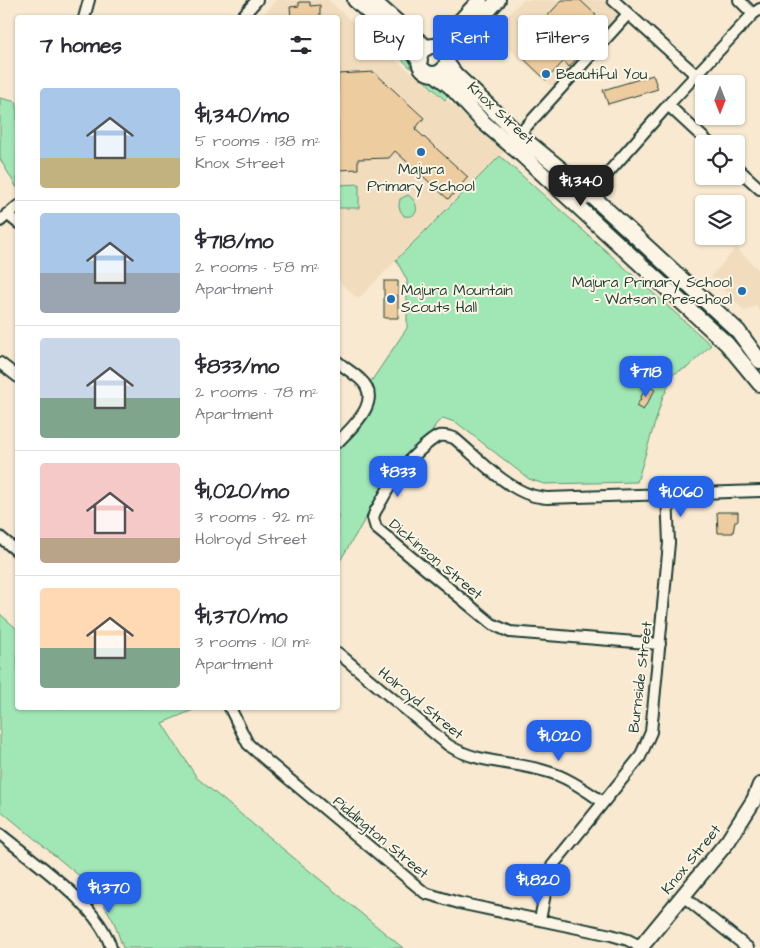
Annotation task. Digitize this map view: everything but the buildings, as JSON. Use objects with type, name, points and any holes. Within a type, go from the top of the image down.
[{"type":"street","points":[[85,15],[89,0]]},
{"type":"street","points":[[244,15],[257,0]]},
{"type":"street","name":"Knox Street","points":[[355,0],[406,46],[433,54]]},
{"type":"street","name":"Knox Street","points":[[372,0],[433,52]]},
{"type":"street","points":[[466,15],[480,0]]},
{"type":"street","points":[[485,15],[498,0]]},
{"type":"street","points":[[613,0],[696,75],[757,11],[739,0]]},
{"type":"street","points":[[515,140],[628,14]]},
{"type":"street","name":"Knox Street","points":[[433,59],[424,70],[429,74],[435,74],[451,87],[483,122],[515,140],[579,184],[738,331],[760,361]]},
{"type":"street","points":[[435,74],[443,70],[438,60]]},
{"type":"street","name":"Knox Street","points":[[441,60],[578,207],[727,344],[760,384]]},
{"type":"street","points":[[578,207],[695,76]]},
{"type":"street","points":[[668,106],[700,135]]},
{"type":"street","points":[[745,175],[760,188]]},
{"type":"street","points":[[3,217],[15,208]]},
{"type":"street","points":[[3,217],[15,221]]},
{"type":"street","points":[[0,363],[15,376]]},
{"type":"street","points":[[340,364],[362,380],[370,398],[364,412],[340,440]]},
{"type":"street","name":"Dickinson Street","points":[[660,644],[510,632],[492,624],[387,538],[376,528],[373,518],[399,472],[435,438],[441,436],[454,438],[499,476],[520,491],[531,496],[547,498],[760,491]]},
{"type":"street","name":"Burnside Street","points":[[540,920],[552,866],[640,757],[647,745],[651,732],[670,543],[667,494]]},
{"type":"street","points":[[0,537],[15,550]]},
{"type":"street","name":"Holroyd Street","points":[[340,655],[458,752],[476,758],[555,773],[603,802]]},
{"type":"street","name":"Piddington Street","points":[[231,710],[248,744],[425,893],[450,901],[611,935],[628,940],[640,948]]},
{"type":"street","name":"Knox Street","points":[[640,948],[728,841],[757,802],[760,785]]},
{"type":"street","points":[[0,834],[77,898],[98,921],[111,948]]},
{"type":"street","points":[[683,896],[748,948]]},
{"type":"shaded area","name":"Majura Primary School","points":[[276,0],[328,0],[355,24],[355,60],[396,60],[508,148],[358,299],[340,282],[340,15],[264,15]]},
{"type":"shaded area","points":[[523,0],[607,0],[623,15],[608,31],[608,15],[518,15],[518,57],[508,48],[508,15]]},
{"type":"shaded area","points":[[521,60],[581,60],[554,89]]},
{"type":"shaded area","name":"Majura Primary School - Watson Preschool","points":[[736,248],[760,271],[760,312],[756,306],[744,311],[711,276]]},
{"type":"green space","points":[[402,60],[411,60],[422,77],[438,83],[452,92],[445,100]]},
{"type":"green space","points":[[0,98],[15,102],[15,185],[0,159]]},
{"type":"green space","points":[[500,156],[711,345],[688,367],[671,375],[637,482],[544,484],[529,479],[457,423],[443,418],[436,424],[431,434],[398,465],[340,561],[340,441],[373,406],[374,394],[370,383],[407,328],[407,280],[396,260]]},
{"type":"green space","points":[[359,184],[359,208],[340,208],[340,185]]},
{"type":"green space","points":[[408,195],[416,206],[416,213],[404,216],[399,208],[399,202],[400,199]]},
{"type":"green space","points":[[0,614],[15,627],[15,710],[193,710],[162,723],[197,778],[403,948],[123,948],[114,922],[95,889],[0,810]]},
{"type":"place","name":"Beautiful You","points":[[546,74]]},
{"type":"place","name":"Majura Primary School","points":[[421,152]]},
{"type":"place","name":"Majura Primary School - Watson Preschool","points":[[742,291]]},
{"type":"place","name":"Majura Mountain Scouts Hall","points":[[391,299]]}]
